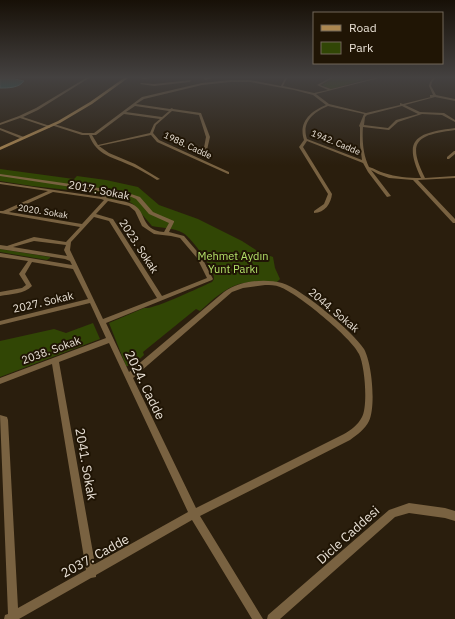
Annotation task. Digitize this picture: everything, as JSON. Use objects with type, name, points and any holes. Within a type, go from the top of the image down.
[{"type":"main road","points":[[0,149],[51,126],[84,107]]},
{"type":"street","points":[[0,124],[20,117],[40,107]]},
{"type":"street","points":[[20,117],[51,126],[90,134],[100,131],[133,107]]},
{"type":"street","points":[[149,107],[197,113],[201,115],[208,137],[205,153]]},
{"type":"street","name":"1942. Cadde","points":[[322,107],[308,118],[304,130],[306,140],[364,162]]},
{"type":"street","points":[[336,107],[366,114],[391,107]]},
{"type":"street","points":[[407,107],[421,113],[443,114],[455,121]]},
{"type":"street","name":"1988. Cadde","points":[[172,110],[153,127],[151,134],[158,141],[228,173]]},
{"type":"street","points":[[125,113],[162,118]]},
{"type":"street","points":[[361,126],[389,129],[397,121],[420,115],[421,113]]},
{"type":"street","points":[[366,114],[363,116],[361,126],[364,162],[389,196]]},
{"type":"street","points":[[0,129],[23,138]]},
{"type":"street","points":[[423,179],[416,165],[412,148],[419,139],[429,133],[455,129]]},
{"type":"street","points":[[90,134],[92,141],[100,150],[134,165],[158,179]]},
{"type":"street","points":[[96,146],[151,134]]},
{"type":"street","points":[[306,140],[301,146],[303,152],[330,194],[328,202],[324,208],[316,212]]},
{"type":"street","points":[[448,158],[455,152]]},
{"type":"street","points":[[368,166],[382,174],[414,179],[455,177]]},
{"type":"street","points":[[0,175],[75,187],[108,190],[138,198],[151,213],[172,222],[166,233]]},
{"type":"street","points":[[414,179],[455,222]]},
{"type":"street","name":"2017. Sokak","points":[[0,183],[131,205],[137,210],[144,225],[149,229],[156,232],[182,237],[199,257],[210,279],[102,322]]},
{"type":"street","points":[[7,248],[34,239],[68,244],[106,200],[103,195],[108,190]]},
{"type":"street","points":[[1,213],[52,191]]},
{"type":"street","name":"2020. Sokak","points":[[1,213],[83,226]]},
{"type":"street","name":"2023. Sokak","points":[[93,215],[111,220],[161,299]]},
{"type":"street","name":"2024. Cadde","points":[[68,244],[67,250],[194,514]]},
{"type":"street","points":[[0,247],[57,256],[72,260]]},
{"type":"street","points":[[50,263],[57,256],[69,252]]},
{"type":"street","points":[[0,261],[3,255],[75,267]]},
{"type":"street","points":[[0,294],[23,290],[29,286],[22,274],[31,260]]},
{"type":"street","name":"2044. Sokak","points":[[128,378],[221,299],[236,288],[245,285],[266,284],[287,288],[301,297],[353,340],[362,352],[368,369],[369,396],[367,416],[359,429],[347,437],[194,514]]},
{"type":"street","name":"2027. Sokak","points":[[0,323],[91,301]]},
{"type":"street","name":"2038. Sokak","points":[[0,381],[109,340]]},
{"type":"street","name":"2041. Sokak","points":[[55,360],[92,573]]},
{"type":"street","points":[[0,419],[4,420],[11,618]]},
{"type":"street","name":"Dicle Caddesi","points":[[272,619],[392,513],[409,508],[445,513],[455,516]]},
{"type":"street","points":[[194,514],[258,619]]},
{"type":"street","name":"2037. Cadde","points":[[11,618],[194,514]]},
{"type":"green space","name":"Mehmet Aydın Yunt Parkı","points":[[0,169],[74,179],[77,176],[106,180],[138,187],[159,205],[198,219],[242,241],[259,252],[273,257],[275,268],[280,279],[277,282],[244,283],[229,288],[218,295],[200,311],[196,309],[143,352],[144,355],[132,366],[126,366],[109,323],[144,308],[149,308],[167,302],[212,282],[214,279],[213,275],[207,262],[197,247],[187,236],[176,230],[152,226],[133,204],[128,201],[107,198],[105,194],[0,181]]},
{"type":"green space","points":[[0,249],[50,258],[47,260],[0,252]]},
{"type":"green space","points":[[93,323],[100,339],[0,377],[0,341],[54,329],[66,333]]}]
